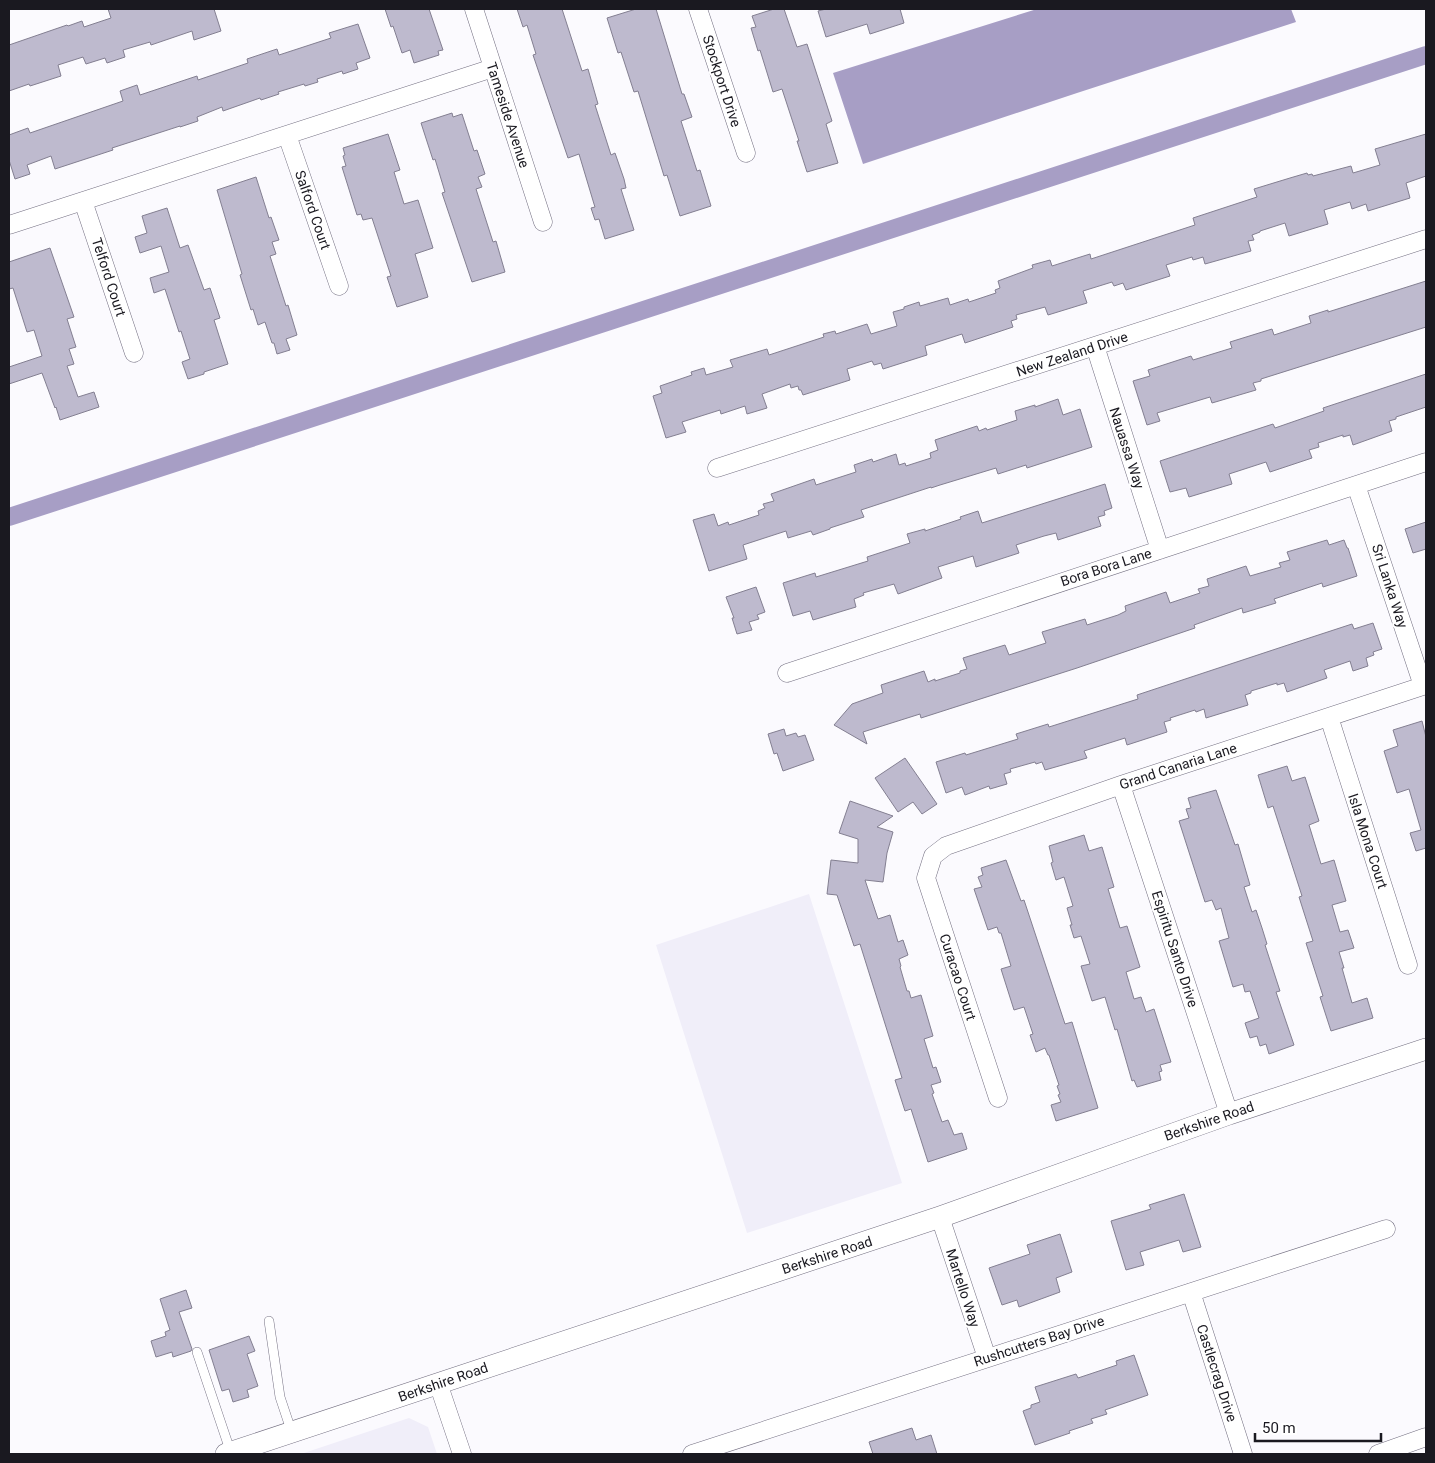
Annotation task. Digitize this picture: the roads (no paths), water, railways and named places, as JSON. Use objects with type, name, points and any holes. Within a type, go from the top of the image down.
[{"type":"street","name":"Tameside Avenue","points":[[474,9],[543,222]]},
{"type":"street","name":"Stockport Drive","points":[[698,9],[746,153]]},
{"type":"street","points":[[9,225],[493,68]]},
{"type":"street","name":"Salford Court","points":[[287,135],[339,286]]},
{"type":"street","name":"Telford Court","points":[[84,201],[134,353]]},
{"type":"street","name":"New Zealand Drive","points":[[717,468],[1426,239]]},
{"type":"street","name":"Nauassa Way","points":[[1095,346],[1160,550]]},
{"type":"street","name":"Bora Bora Lane","points":[[786,672],[1426,462]]},
{"type":"street","name":"Sri Lanka Way","points":[[1356,485],[1424,686]]},
{"type":"street","name":"Grand Canaria Lane","points":[[934,856],[946,846],[1121,785],[1424,686]]},
{"type":"street","name":"Isla Mona Court","points":[[1329,717],[1408,965]]},
{"type":"street","name":"Espiritu Santo Drive","points":[[1121,785],[1228,1114]]},
{"type":"street","name":"Curacao Court","points":[[934,856],[926,878],[998,1098]]},
{"type":"street","name":"Berkshire Road","points":[[228,1454],[940,1218],[1228,1114],[1426,1049]]},
{"type":"street","name":"Martello Way","points":[[940,1218],[987,1358]]},
{"type":"street","name":"Rushcutters Bay Drive","points":[[692,1454],[1386,1228]]},
{"type":"street","name":"Castlecrag Drive","points":[[1191,1292],[1243,1454]]},
{"type":"street","points":[[438,1383],[462,1454]]},
{"type":"street","points":[[1378,1454],[1426,1438]]},
{"type":"lane","points":[[269,1321],[280,1397],[292,1433]]},
{"type":"lane","points":[[197,1352],[228,1454]]},
{"type":"waterway","points":[[9,517],[1426,55]]}]
